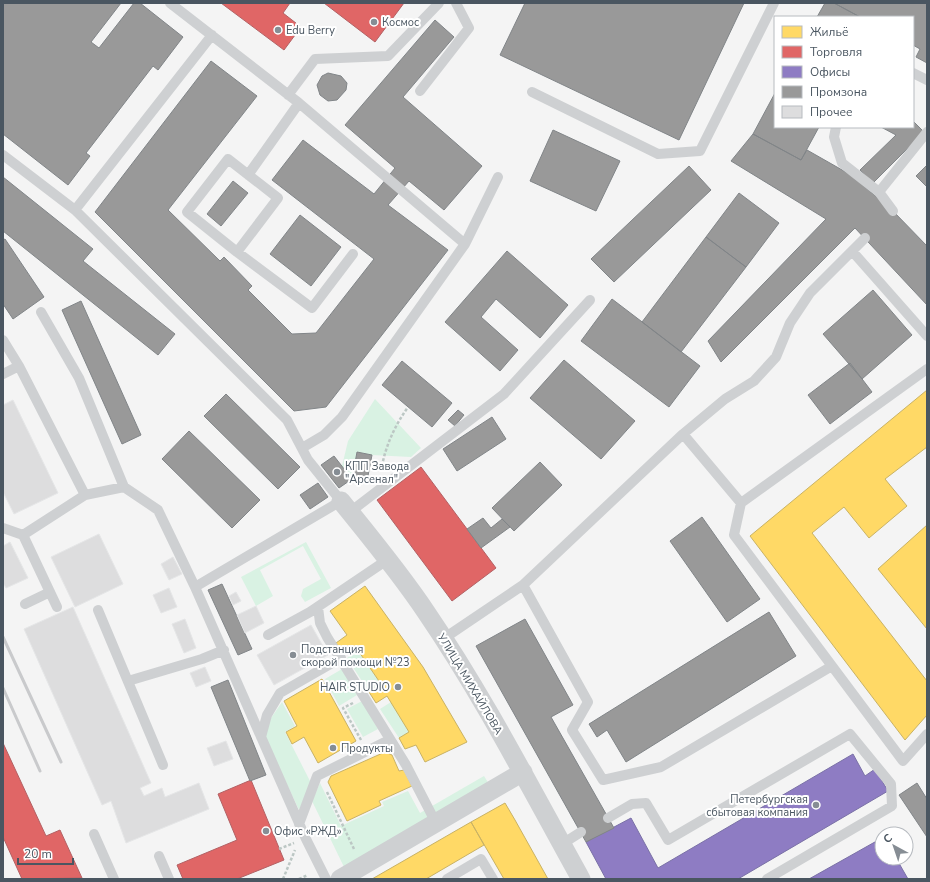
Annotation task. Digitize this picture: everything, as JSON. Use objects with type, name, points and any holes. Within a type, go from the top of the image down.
[{"type":"street","name":"УЛИЦА МИХАЙЛОВА","points":[[346,506],[425,611],[443,639],[523,772],[581,879]]},
{"type":"street","points":[[340,879],[523,772]]},
{"type":"lane","points":[[170,3],[288,94],[465,244]]},
{"type":"lane","points":[[288,94],[315,59],[388,56],[439,3]]},
{"type":"lane","points":[[420,91],[469,28],[456,3]]},
{"type":"lane","points":[[532,92],[658,154],[700,151],[774,3]]},
{"type":"lane","points":[[75,210],[212,35]]},
{"type":"lane","points":[[914,74],[927,80]]},
{"type":"lane","points":[[248,175],[299,104]]},
{"type":"lane","points":[[836,128],[834,137],[842,162],[879,192],[893,211]]},
{"type":"lane","points":[[879,192],[927,132]]},
{"type":"lane","points":[[3,155],[75,210],[287,420],[308,460],[346,506]]},
{"type":"lane","points":[[237,252],[278,198],[228,159],[187,212],[237,252],[312,308],[353,254]]},
{"type":"lane","points":[[302,448],[324,435],[342,417],[465,244],[498,177]]},
{"type":"lane","points":[[443,639],[523,585],[683,434],[725,399],[754,381],[776,357],[790,323],[810,293],[865,238]]},
{"type":"lane","points":[[852,251],[927,336]]},
{"type":"lane","points":[[195,587],[346,506],[504,394],[590,300]]},
{"type":"lane","points":[[41,312],[79,378],[124,487],[158,510],[224,650],[299,824],[326,879]]},
{"type":"lane","points":[[3,340],[19,366],[84,496]]},
{"type":"lane","points":[[3,374],[19,366]]},
{"type":"lane","points":[[927,369],[741,503],[734,535],[904,761],[927,734]]},
{"type":"lane","points":[[683,434],[741,503]]},
{"type":"lane","points":[[23,535],[84,496],[124,487]]},
{"type":"lane","points":[[3,528],[23,535],[57,607]]},
{"type":"lane","points":[[268,635],[318,606],[387,560]]},
{"type":"lane","points":[[523,585],[588,702],[572,730],[603,780],[661,767],[832,666]]},
{"type":"lane","points":[[25,604],[50,592]]},
{"type":"lane","points":[[318,606],[320,623],[406,765],[436,823]]},
{"type":"lane","points":[[98,610],[163,765]]},
{"type":"lane","points":[[128,681],[202,659],[224,650]]},
{"type":"lane","points":[[261,737],[266,715],[280,693],[341,658]]},
{"type":"lane","points":[[608,818],[632,804],[646,803],[668,840],[850,734],[891,784],[892,806],[766,879]]},
{"type":"lane","points":[[299,824],[317,776],[390,740]]},
{"type":"lane","points":[[562,844],[581,832]]},
{"type":"lane","points":[[94,834],[114,879]]},
{"type":"lane","points":[[159,856],[169,879]]},
{"type":"lane","points":[[447,879],[481,859],[493,879]]},
{"type":"path","points":[[383,456],[394,427],[408,406]]},
{"type":"path","points":[[363,696],[344,708],[367,751]]},
{"type":"path","points":[[317,776],[323,783],[354,849]]},
{"type":"path","points":[[283,879],[299,841]]},
{"type":"green space","points":[[375,399],[421,448],[411,457],[372,455],[357,452],[352,479],[342,466],[348,441]]},
{"type":"green space","points":[[306,542],[331,588],[305,602],[301,596],[303,589],[321,579],[303,546],[260,570],[273,596],[256,606],[241,577]]},
{"type":"green space","points":[[358,651],[381,684],[369,692],[347,658]]},
{"type":"green space","points":[[342,669],[357,695],[339,706],[325,679]]},
{"type":"green space","points":[[362,701],[378,729],[363,737],[347,709]]},
{"type":"green space","points":[[282,702],[295,726],[285,732],[311,783],[299,810],[264,735],[271,718]]},
{"type":"green space","points":[[391,702],[409,732],[399,738],[380,709]]},
{"type":"green space","points":[[484,776],[489,784],[344,867],[312,801],[320,783],[341,826],[384,806],[382,802],[408,791],[420,813]]},
{"type":"building: Жильё","points":[[927,390],[927,447],[885,479],[907,506],[869,538],[844,507],[812,533],[927,681],[927,715],[905,740],[750,536]]},
{"type":"building: Жильё","points":[[927,525],[927,629],[878,569]]},
{"type":"building: Жильё","points":[[365,586],[423,667],[467,742],[425,762],[416,745],[405,749],[399,738],[409,732],[387,696],[376,703],[369,692],[381,684],[355,646],[343,653],[336,643],[347,635],[330,611]]},
{"type":"building: Жильё","points":[[322,679],[356,741],[318,763],[304,737],[292,744],[286,732],[297,726],[284,701]]},
{"type":"building: Жильё","points":[[385,752],[392,755],[399,771],[404,770],[412,786],[379,801],[381,805],[347,821],[328,782],[331,776]]},
{"type":"building: Жильё","points":[[505,803],[548,879],[504,879],[471,822]]},
{"type":"building: Жильё","points":[[471,822],[484,845],[426,879],[372,879]]},
{"type":"building: Торговля","points":[[221,3],[290,3],[283,13],[301,27],[284,50]]},
{"type":"building: Торговля","points":[[324,3],[404,3],[375,42]]},
{"type":"building: Торговля","points":[[421,467],[496,568],[452,601],[377,500]]},
{"type":"building: Торговля","points":[[3,743],[46,836],[60,830],[82,878],[22,879],[3,837]]},
{"type":"building: Торговля","points":[[251,780],[284,860],[237,879],[183,879],[177,865],[237,840],[218,794]]},
{"type":"building: Офисы","name":"Петербургская сбытовая компания","points":[[853,754],[865,776],[875,769],[888,791],[738,879],[606,879],[586,842],[631,818],[658,868]]},
{"type":"building: Офисы","points":[[874,842],[874,866],[901,866],[908,879],[809,879]]},
{"type":"building: Промзона","points":[[3,3],[121,3],[91,42],[99,48],[134,3],[140,3],[183,37],[158,70],[153,66],[86,153],[90,156],[68,185],[3,134]]},
{"type":"building: Промзона","points":[[525,3],[744,3],[679,140],[500,55]]},
{"type":"building: Промзона","points":[[825,3],[834,3],[858,16],[818,16]]},
{"type":"building: Промзона","points":[[834,3],[927,3],[927,63],[916,57],[920,49],[914,46],[914,16],[858,16]]},
{"type":"building: Промзона","points":[[435,20],[454,37],[403,97],[482,166],[444,210],[409,181],[388,205],[448,250],[326,407],[294,411],[95,212],[211,61],[257,96],[168,210],[220,261],[224,257],[252,286],[248,290],[292,334],[316,333],[374,259],[272,180],[303,140],[374,194],[395,168],[345,125]]},
{"type":"building: Промзона","points":[[328,73],[341,76],[347,83],[346,90],[337,100],[328,101],[320,95],[317,85],[322,76]]},
{"type":"building: Промзона","points":[[774,95],[774,128],[818,128],[801,160],[753,134]]},
{"type":"building: Промзона","points":[[914,122],[924,132],[873,183],[860,170],[896,135],[883,128],[914,128]]},
{"type":"building: Промзона","points":[[553,130],[620,161],[596,211],[530,181]]},
{"type":"building: Промзона","points":[[753,134],[801,160],[807,150],[851,175],[893,211],[927,246],[927,305],[855,228],[721,362],[708,341],[826,219],[731,161]]},
{"type":"building: Промзона","points":[[927,165],[927,187],[916,176]]},
{"type":"building: Промзона","points":[[689,166],[711,190],[614,282],[591,259]]},
{"type":"building: Промзона","points":[[3,177],[93,249],[83,261],[175,334],[158,355],[3,231]]},
{"type":"building: Промзона","points":[[233,181],[248,193],[221,226],[207,214]]},
{"type":"building: Промзона","points":[[739,193],[779,223],[746,267],[706,237]]},
{"type":"building: Промзона","points":[[300,215],[341,247],[311,286],[270,254]]},
{"type":"building: Промзона","points":[[706,237],[746,267],[681,352],[642,322]]},
{"type":"building: Промзона","points":[[5,239],[44,297],[13,319],[3,304],[3,240]]},
{"type":"building: Промзона","points":[[507,251],[568,305],[540,338],[496,299],[481,317],[518,350],[500,371],[445,322]]},
{"type":"building: Промзона","points":[[873,290],[912,335],[862,379],[823,334]]},
{"type":"building: Промзона","points":[[612,299],[700,366],[669,407],[581,341]]},
{"type":"building: Промзона","points":[[81,301],[141,435],[122,444],[62,310]]},
{"type":"building: Промзона","points":[[564,360],[635,421],[601,459],[530,398]]},
{"type":"building: Промзона","points":[[402,361],[452,403],[432,427],[382,385]]},
{"type":"building: Промзона","points":[[850,363],[872,392],[830,424],[808,395]]},
{"type":"building: Промзона","points":[[226,394],[300,467],[278,489],[204,416]]},
{"type":"building: Промзона","points":[[458,410],[464,415],[455,426],[448,420]]},
{"type":"building: Промзона","points":[[492,417],[506,439],[457,471],[443,449]]},
{"type":"building: Промзона","points":[[189,431],[260,500],[232,528],[162,459]]},
{"type":"building: Промзона","points":[[357,452],[372,455],[367,481],[352,479]]},
{"type":"building: Промзона","name":"КПП Завода \"Арсенал\"","points":[[334,456],[352,479],[339,488],[321,465]]},
{"type":"building: Промзона","points":[[540,462],[562,485],[514,531],[492,508]]},
{"type":"building: Промзона","points":[[318,483],[328,497],[310,509],[300,495]]},
{"type":"building: Промзона","points":[[702,517],[760,599],[727,622],[670,541]]},
{"type":"building: Промзона","points":[[483,518],[491,528],[502,519],[510,527],[481,548],[467,529]]},
{"type":"building: Промзона","points":[[222,584],[252,649],[238,655],[208,590]]},
{"type":"building: Промзона","points":[[769,612],[796,656],[626,762],[607,730],[597,737],[589,724]]},
{"type":"building: Промзона","points":[[525,619],[573,705],[551,717],[614,828],[586,842],[476,646]]},
{"type":"building: Промзона","points":[[228,680],[266,775],[250,781],[211,687]]},
{"type":"building: Промзона","points":[[917,783],[927,799],[927,837],[899,795]]},
{"type":"building: Прочее","points":[[13,400],[58,493],[14,514],[3,492],[3,405]]},
{"type":"building: Прочее","points":[[99,534],[123,584],[75,607],[51,557]]},
{"type":"building: Прочее","points":[[10,542],[28,578],[6,588],[3,583],[3,546]]},
{"type":"building: Прочее","points":[[173,557],[182,574],[169,580],[161,564]]},
{"type":"building: Прочее","points":[[169,588],[177,607],[161,613],[153,595]]},
{"type":"building: Прочее","points":[[236,592],[241,601],[233,605],[229,596]]},
{"type":"building: Прочее","points":[[256,606],[264,623],[245,633],[237,615]]},
{"type":"building: Прочее","points":[[73,607],[151,783],[140,788],[144,796],[162,788],[165,797],[199,783],[209,809],[126,843],[111,801],[102,805],[24,629]]},
{"type":"building: Прочее","points":[[185,619],[196,648],[184,653],[172,624]]},
{"type":"building: Прочее","name":"Подстанция скорой помощи №23","points":[[311,625],[328,655],[274,685],[257,655]]},
{"type":"building: Прочее","points":[[205,667],[211,681],[196,687],[190,673]]},
{"type":"building: Прочее","points":[[226,741],[233,759],[214,766],[207,748]]},
{"type":"railway","points":[[3,637],[61,762]]},
{"type":"railway","points":[[3,688],[40,771]]},
{"type":"place","name":"Космос","points":[[374,22]]},
{"type":"place","name":"Edu Berry","points":[[278,30]]},
{"type":"place","name":"КПП Завода \"Арсенал\"","points":[[337,472]]},
{"type":"place","name":"Подстанция скорой помощи №23","points":[[293,655]]},
{"type":"place","name":"HAIR STUDIO","points":[[398,687]]},
{"type":"place","name":"Продукты","points":[[333,748]]},
{"type":"place","name":"Петербургская сбытовая компания","points":[[816,805]]},
{"type":"place","name":"Офис «РЖД»","points":[[266,831]]}]
